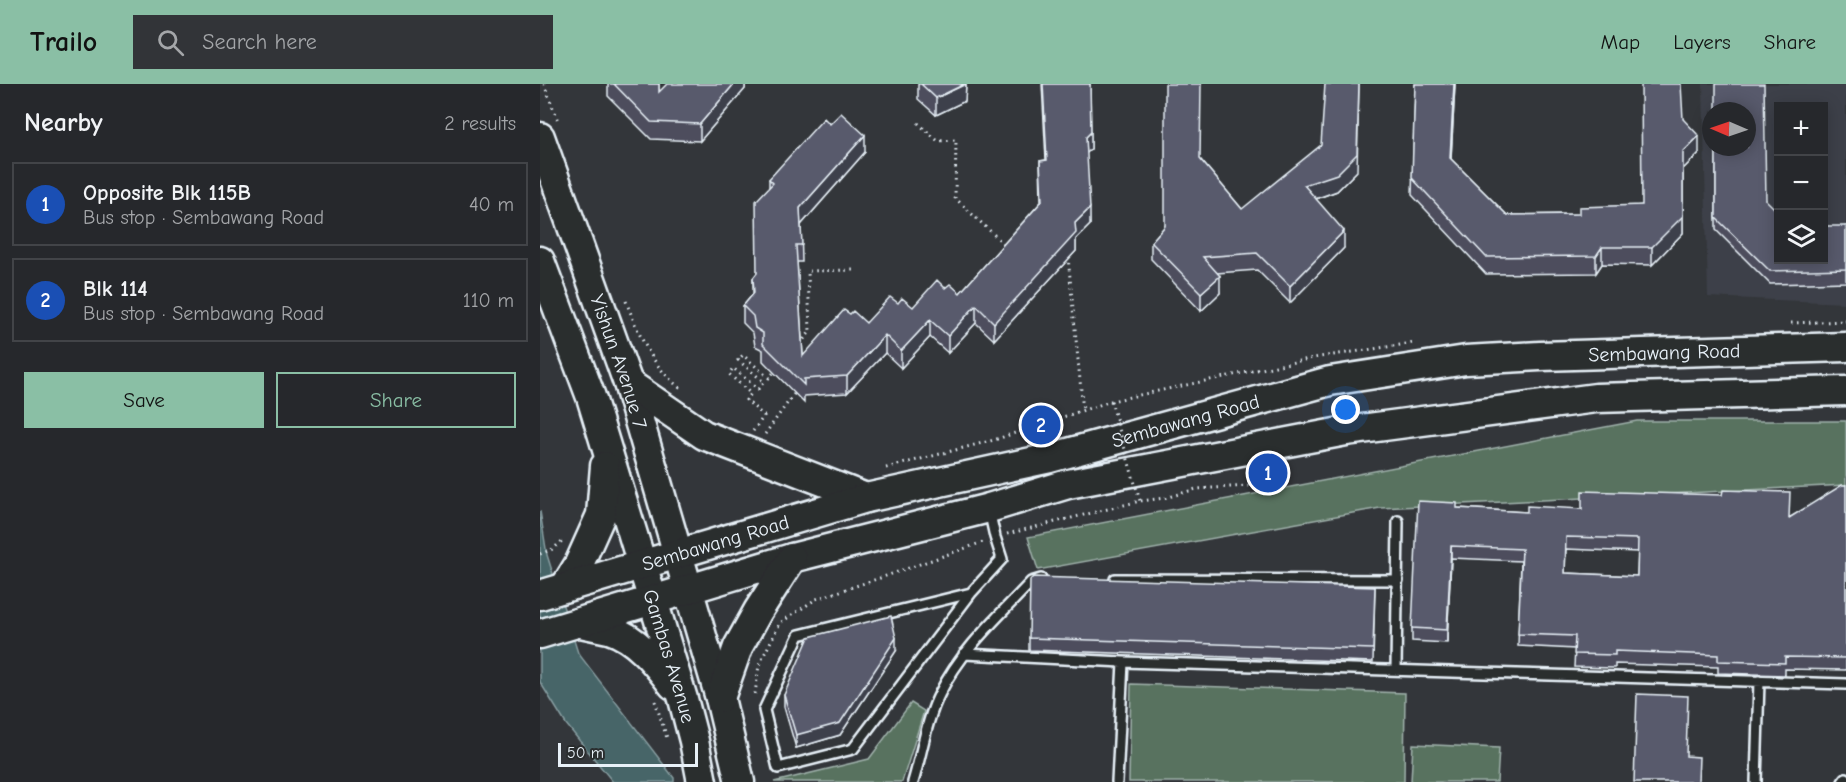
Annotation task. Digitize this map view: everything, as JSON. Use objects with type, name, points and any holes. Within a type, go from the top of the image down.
[{"type":"main road","name":"Yishun Avenue 7","points":[[550,132],[628,383],[689,591]]},
{"type":"main road","name":"Yishun Avenue 7","points":[[540,261],[591,397],[642,564]]},
{"type":"main road","name":"Sembawang Road","points":[[553,591],[866,498],[1050,458],[1330,381],[1466,360],[1846,347]]},
{"type":"main road","points":[[628,383],[704,435],[866,498]]},
{"type":"main road","name":"Sembawang Road","points":[[540,634],[689,591],[792,558],[988,508],[1068,484],[1346,430],[1596,398],[1846,391]]},
{"type":"main road","points":[[553,591],[579,564],[601,515],[606,449]]},
{"type":"main road","points":[[720,698],[738,647],[792,558]]},
{"type":"main road","name":"Gambas Avenue","points":[[642,564],[683,699],[702,782]]},
{"type":"main road","name":"Gambas Avenue","points":[[689,591],[720,698],[740,782]]},
{"type":"main road","points":[[579,624],[611,630],[634,643],[651,657],[683,699]]},
{"type":"lane","points":[[971,593],[799,634],[764,710],[778,768],[853,749],[971,593],[1002,559],[988,508]]},
{"type":"lane","points":[[1396,670],[1398,521]]},
{"type":"lane","points":[[913,782],[938,695],[950,673],[964,654],[1031,582],[1051,579]]},
{"type":"lane","points":[[1110,579],[1398,579]]},
{"type":"lane","points":[[964,654],[1123,662],[1846,684]]},
{"type":"lane","points":[[1118,782],[1123,662]]},
{"type":"lane","points":[[1756,782],[1759,681]]},
{"type":"lane","points":[[1843,782],[1846,778]]},
{"type":"path","points":[[544,84],[550,132]]},
{"type":"path","points":[[918,123],[938,141],[956,140],[955,198],[1005,246]]},
{"type":"path","points":[[1067,253],[1083,411]]},
{"type":"path","points":[[796,347],[810,332],[808,271],[855,270]]},
{"type":"path","points":[[625,299],[642,341],[665,376],[681,389]]},
{"type":"path","points":[[749,436],[765,416],[746,400],[751,394],[729,374],[733,368],[758,389],[764,382],[738,360],[742,355],[769,378],[776,370]]},
{"type":"path","points":[[764,435],[798,388]]},
{"type":"path","points":[[882,469],[994,440],[1111,401],[1140,501],[1165,498],[1196,489],[1248,486]]},
{"type":"path","points":[[540,554],[553,549],[568,535]]},
{"type":"path","points":[[654,700],[668,740]]},
{"type":"shaded area","points":[[1703,84],[1846,84],[1846,303],[1708,297],[1705,156],[1756,156],[1756,102],[1703,102]]},
{"type":"green space","points":[[1637,421],[1846,421],[1846,485],[1380,508],[1038,570],[1028,537]]},
{"type":"green space","points":[[1131,684],[1405,693],[1404,782],[1129,782]]},
{"type":"green space","points":[[911,703],[924,711],[902,782],[774,782],[869,759]]},
{"type":"green space","points":[[1413,744],[1499,748],[1497,782],[1411,782]]},
{"type":"water","points":[[540,511],[547,555],[578,653],[674,778],[674,782],[613,782],[566,724],[540,682]]},
{"type":"building","points":[[614,84],[659,84],[659,92],[667,84],[734,84],[700,124],[651,122]]},
{"type":"building","points":[[921,84],[965,84],[936,98]]},
{"type":"building","points":[[1043,84],[1090,84],[1091,132],[1086,137],[1090,208],[1075,223],[1076,233],[994,323],[976,305],[948,336],[930,320],[901,351],[885,335],[847,376],[804,379],[804,385],[763,344],[763,333],[755,328],[753,316],[743,306],[754,293],[753,278],[757,273],[756,201],[773,183],[769,179],[824,118],[830,124],[841,113],[865,135],[800,208],[802,245],[796,245],[803,356],[844,310],[850,314],[853,311],[866,323],[890,297],[898,303],[902,298],[913,307],[937,280],[945,288],[950,284],[960,293],[1042,201],[1040,161],[1047,160]]},
{"type":"building","points":[[1165,84],[1201,84],[1200,159],[1242,209],[1321,145],[1325,84],[1359,84],[1357,154],[1337,174],[1304,185],[1344,231],[1290,286],[1257,253],[1203,257],[1220,276],[1201,293],[1151,242],[1165,226]]},
{"type":"building","points":[[1415,84],[1454,84],[1450,158],[1507,215],[1579,214],[1579,207],[1642,205],[1641,84],[1681,84],[1683,119],[1699,136],[1683,152],[1683,216],[1652,247],[1602,247],[1596,256],[1486,257],[1412,178]]},
{"type":"building","points":[[1716,84],[1764,84],[1766,200],[1774,208],[1774,264],[1828,264],[1828,226],[1846,226],[1846,269],[1770,271],[1716,218],[1716,156],[1756,156],[1756,102],[1716,102]]},
{"type":"building","points":[[1842,485],[1846,485],[1846,658],[1785,657],[1785,663],[1718,661],[1718,655],[1615,651],[1615,655],[1574,654],[1575,636],[1518,634],[1522,549],[1451,546],[1447,630],[1412,628],[1418,501],[1457,503],[1457,508],[1527,512],[1527,506],[1582,509],[1582,491],[1722,495],[1723,490],[1790,492],[1789,518]],"holes":[[[1566,537],[1638,539],[1637,576],[1565,573]]]},
{"type":"building","points":[[1033,577],[1375,587],[1373,649],[1029,638],[1030,580]]},
{"type":"building","points":[[891,616],[896,638],[840,723],[796,735],[784,695],[809,637]]},
{"type":"building","points":[[1637,694],[1688,696],[1686,756],[1699,757],[1698,782],[1634,782]]},
{"type":"place","name":"Blk 114","points":[[1041,425]]},
{"type":"place","name":"Opposite Blk 115B","points":[[1268,473]]}]
